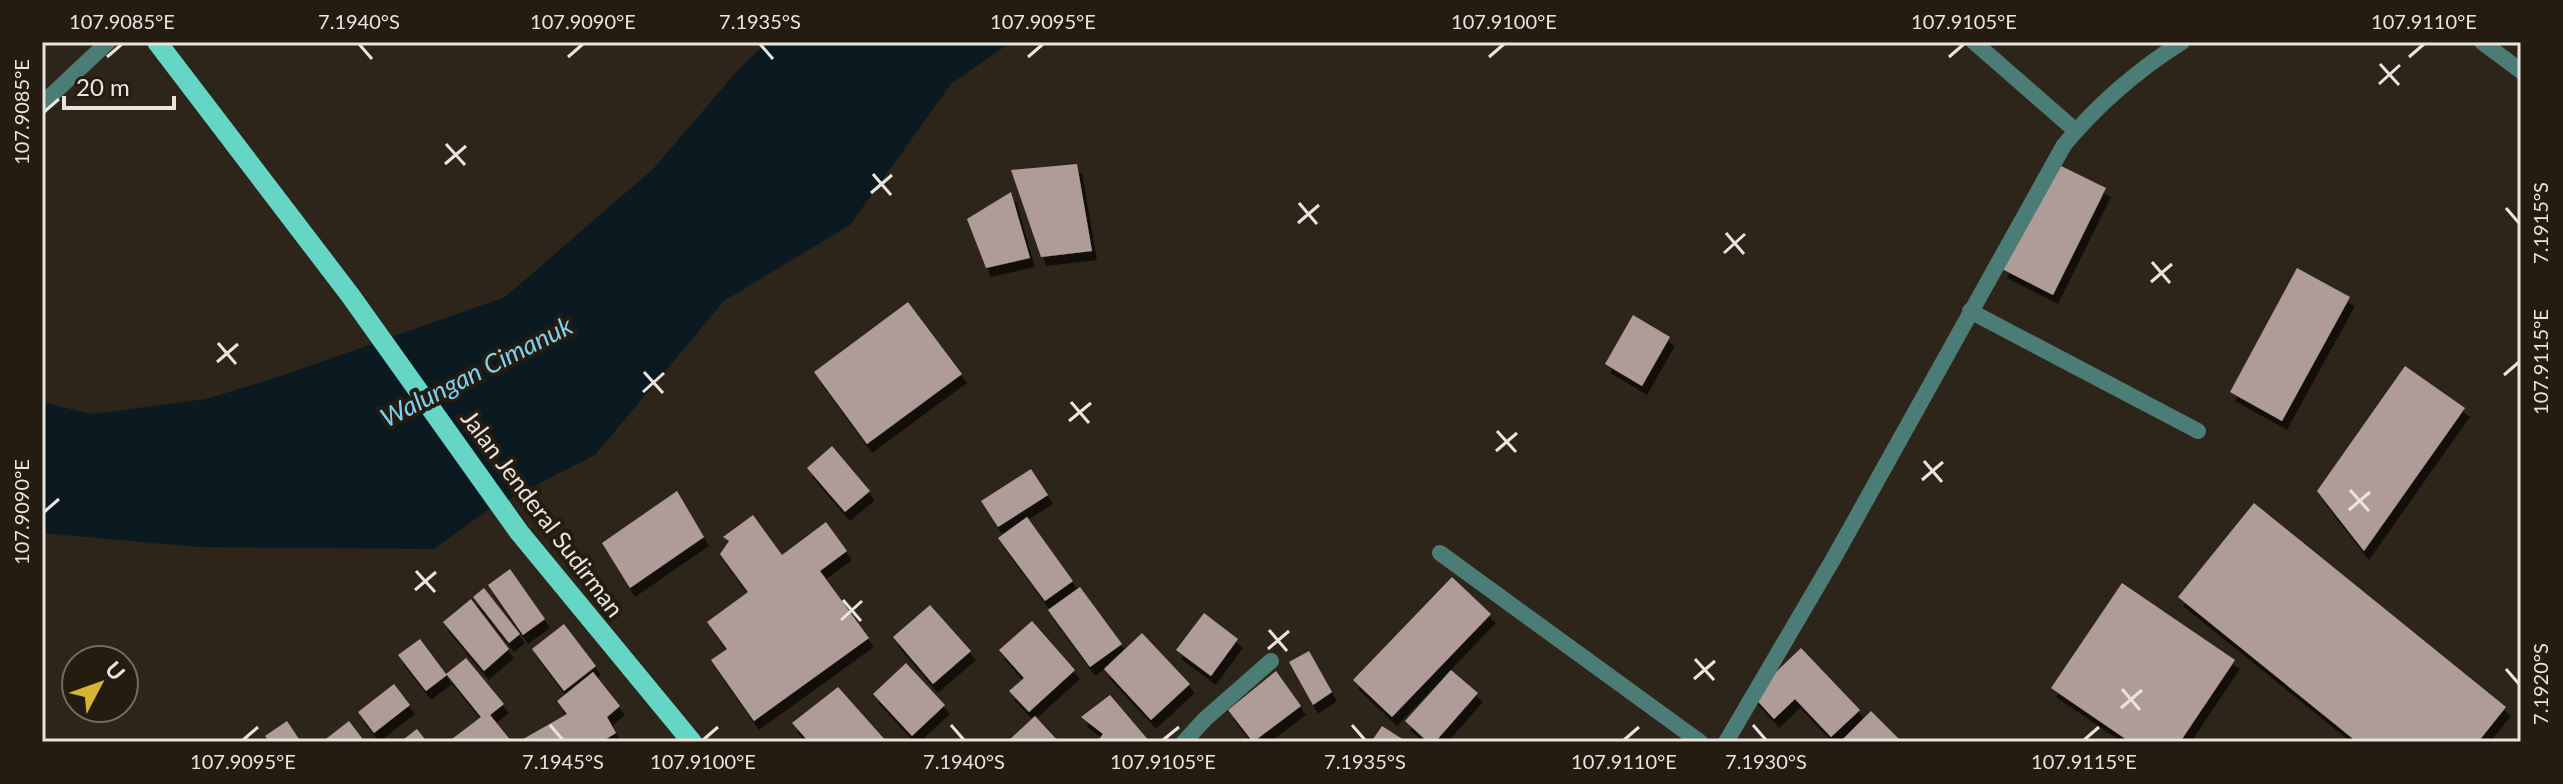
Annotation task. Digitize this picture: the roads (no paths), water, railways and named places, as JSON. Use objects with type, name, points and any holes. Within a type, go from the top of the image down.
[{"type":"main road","name":"Jalan Jenderal Sudirman","points":[[157,42],[350,295],[519,532],[692,742]]},
{"type":"street","points":[[42,104],[108,42]]},
{"type":"street","points":[[1974,42],[2076,131]]},
{"type":"street","points":[[1726,742],[1835,556],[2064,145],[2090,114],[2122,84],[2182,42]]},
{"type":"street","points":[[2482,42],[2521,71]]},
{"type":"street","points":[[1970,311],[2198,431]]},
{"type":"street","points":[[1440,553],[1700,742]]},
{"type":"street","points":[[1184,742],[1205,719],[1271,661]]},
{"type":"water","name":"Walungan Cimanuk","points":[[767,42],[1011,42],[951,84],[850,225],[724,301],[595,455],[491,508],[434,549],[198,547],[42,533],[42,402],[92,414],[206,399],[278,377],[505,297],[653,169],[738,70]]}]
